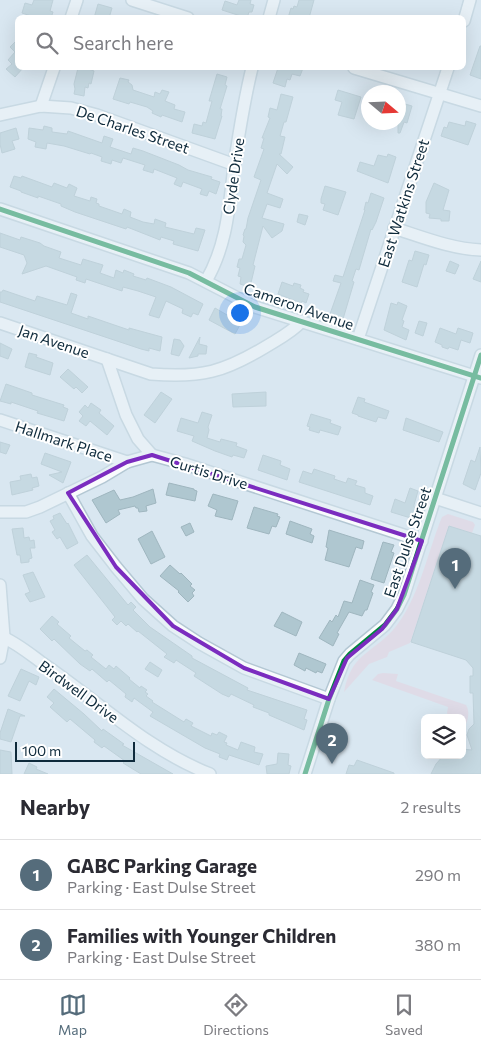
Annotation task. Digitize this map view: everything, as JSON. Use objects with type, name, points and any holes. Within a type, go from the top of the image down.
[{"type":"street","points":[[72,15],[77,0]]},
{"type":"street","points":[[132,0],[179,15]]},
{"type":"street","points":[[270,15],[274,0]]},
{"type":"street","points":[[466,15],[470,0]]},
{"type":"street","points":[[41,106],[53,70]]},
{"type":"street","name":"Clyde Drive","points":[[206,281],[216,264],[224,234],[242,114],[252,70]]},
{"type":"street","points":[[361,70],[481,106]]},
{"type":"street","name":"East Watkins Street","points":[[358,339],[447,70]]},
{"type":"street","name":"De Charles Street","points":[[0,115],[41,106],[71,108],[97,115],[235,165]]},
{"type":"street","name":"Cameron Avenue","points":[[0,209],[189,273],[255,307],[478,377]]},
{"type":"street","points":[[394,228],[446,244],[481,250]]},
{"type":"street","name":"Jan Avenue","points":[[0,323],[151,374],[170,375],[201,374],[218,371],[249,357],[295,329],[302,321]]},
{"type":"street","name":"East Dulse Street","points":[[305,774],[339,672],[347,658],[382,628],[397,609],[407,587],[478,377],[481,355]]},
{"type":"street","name":"Jan Avenue","points":[[107,359],[126,415],[138,439],[152,455]]},
{"type":"street","name":"Hallmark Place","points":[[0,420],[127,462]]},
{"type":"street","name":"Curtis Drive","points":[[0,512],[26,512],[40,507],[102,477],[127,462],[152,455],[186,464],[422,541]]},
{"type":"street","points":[[68,493],[92,536],[116,567],[143,599],[173,626],[244,668],[329,699]]},
{"type":"street","points":[[436,498],[481,513]]},
{"type":"street","points":[[0,585],[2,636],[0,658]]},
{"type":"street","name":"Birdwell Drive","points":[[2,636],[57,673],[159,748],[190,766],[210,774]]},
{"type":"highlighted area","points":[[152,455],[422,541],[397,609],[382,629],[347,658],[329,699],[244,668],[173,626],[116,567],[68,493],[127,462]]},
{"type":"shaded area","points":[[448,514],[473,522],[475,525],[472,533],[449,526],[410,643],[389,652],[387,657],[369,664],[344,692],[347,679],[357,662],[393,630],[410,605],[442,517]]},
{"type":"shaded area","points":[[378,674],[398,674],[396,681],[466,705],[468,715],[466,724],[466,714],[447,714],[448,707],[372,680]]},
{"type":"building","points":[[34,0],[53,0],[50,11],[53,12],[52,15],[28,15],[22,13],[25,3],[32,5]]},
{"type":"building","points":[[239,0],[251,0],[250,4],[254,5],[252,12],[249,12],[248,15],[238,15],[222,10],[225,1],[237,5]]},
{"type":"building","points":[[299,0],[314,0],[310,15],[289,15],[291,8],[297,7]]},
{"type":"building","points":[[98,4],[112,8],[110,15],[95,15]]},
{"type":"building","points":[[15,42],[15,52],[10,47]]},
{"type":"building","points":[[481,46],[481,79],[470,75]]},
{"type":"building","points":[[15,52],[15,70],[21,70],[15,77],[6,69],[12,64],[8,60]]},
{"type":"building","points":[[78,70],[94,71],[91,84],[89,83],[88,88],[85,87],[84,96],[74,94]]},
{"type":"building","points":[[277,70],[302,70],[300,76],[292,74],[290,80],[287,79],[285,87],[273,83]]},
{"type":"building","points":[[217,74],[227,77],[225,85],[227,86],[220,109],[222,109],[222,116],[215,139],[192,133],[194,124],[202,126],[203,122],[206,123],[212,101],[209,101]]},
{"type":"building","points":[[120,78],[129,80],[128,82],[132,85],[133,90],[154,97],[155,92],[160,94],[162,90],[169,92],[165,101],[175,105],[174,109],[185,112],[182,122],[162,115],[161,117],[152,113],[153,111],[147,107],[113,99]]},
{"type":"building","points":[[338,90],[361,97],[354,119],[338,115],[342,102],[335,100]]},
{"type":"building","points":[[281,94],[293,97],[280,136],[285,137],[281,154],[279,154],[293,167],[287,174],[277,164],[267,193],[283,199],[280,208],[267,204],[262,218],[284,224],[282,231],[272,238],[263,226],[253,265],[255,266],[250,287],[240,284],[241,277],[238,276],[240,268],[237,267],[239,259],[242,259],[246,245],[243,242],[243,235],[261,180],[254,177],[264,149],[261,148],[264,138],[262,138],[270,118],[268,117],[270,108],[277,110]]},
{"type":"building","points":[[406,104],[412,106],[406,123]]},
{"type":"building","points":[[466,121],[476,124],[468,145],[441,136],[444,127],[447,128],[449,122],[465,126]]},
{"type":"building","points":[[44,126],[52,128],[52,132],[67,134],[68,131],[102,143],[104,136],[113,139],[110,147],[131,154],[133,148],[188,170],[212,177],[211,179],[220,182],[216,194],[209,191],[207,196],[200,194],[202,189],[183,182],[181,187],[174,184],[177,178],[154,169],[153,173],[143,170],[145,165],[123,158],[121,163],[112,160],[111,164],[101,161],[102,157],[64,146],[47,143],[46,149],[35,147],[36,142],[28,139],[29,128],[43,130]]},
{"type":"building","points":[[16,128],[19,139],[12,141],[15,149],[2,153],[0,133]]},
{"type":"building","points":[[388,154],[396,157],[388,183],[357,171],[360,162],[374,166],[378,155],[387,157]]},
{"type":"building","points":[[14,176],[21,178],[22,176],[52,187],[54,183],[67,188],[69,184],[77,188],[74,196],[90,201],[91,197],[97,199],[96,203],[99,206],[122,214],[124,209],[131,212],[130,217],[143,222],[154,224],[155,219],[166,223],[165,227],[194,234],[196,228],[205,230],[198,251],[173,244],[174,241],[161,237],[160,240],[127,227],[126,229],[75,212],[61,206],[61,204],[21,192],[10,187]]},
{"type":"building","points":[[434,183],[449,190],[443,210],[450,211],[449,221],[429,218],[430,214],[426,213],[426,202]]},
{"type":"building","points":[[325,186],[346,192],[338,215],[323,210],[325,204],[321,203],[321,199]]},
{"type":"building","points":[[371,193],[384,198],[376,222],[371,229],[359,270],[356,269],[343,319],[330,314],[341,283],[333,281],[335,275],[343,277],[366,202],[368,203]]},
{"type":"building","points":[[299,214],[308,216],[305,225],[297,222]]},
{"type":"building","points":[[0,233],[20,240],[21,237],[40,243],[61,252],[59,258],[81,265],[83,259],[103,265],[100,273],[114,278],[116,270],[123,273],[124,270],[134,274],[133,276],[146,280],[147,278],[171,287],[203,304],[198,315],[193,313],[191,317],[182,313],[183,309],[166,301],[159,318],[149,315],[156,297],[138,291],[123,287],[122,291],[86,279],[85,283],[76,280],[77,277],[46,266],[22,274],[27,263],[24,255],[0,247]]},
{"type":"building","points":[[415,251],[429,255],[426,265],[424,264],[417,287],[402,282],[409,260],[412,261]]},
{"type":"building","points":[[450,261],[459,265],[455,274],[446,271]]},
{"type":"building","points":[[481,261],[481,282],[473,279]]},
{"type":"building","points":[[282,282],[293,286],[294,283],[301,285],[300,288],[304,290],[303,292],[309,294],[306,303],[302,301],[301,303],[278,294]]},
{"type":"building","points":[[3,290],[35,301],[37,296],[67,305],[71,293],[77,295],[71,313],[88,319],[88,316],[129,330],[129,328],[162,337],[160,351],[149,348],[149,351],[141,349],[0,302],[0,292]]},
{"type":"building","points":[[398,302],[407,306],[402,320],[404,321],[402,327],[409,330],[406,340],[384,330],[391,303],[397,305]]},
{"type":"building","points":[[215,308],[241,323],[235,334],[209,320]]},
{"type":"building","points":[[419,321],[427,323],[423,336],[415,333]]},
{"type":"building","points":[[440,328],[456,334],[458,328],[473,333],[470,343],[461,340],[458,350],[442,347],[442,345],[435,342]]},
{"type":"building","points":[[200,337],[199,344],[207,346],[206,354],[198,354],[198,356],[189,358]]},
{"type":"building","points":[[174,339],[180,340],[184,346],[179,356],[171,354]]},
{"type":"building","points":[[0,343],[12,349],[8,359],[0,356]]},
{"type":"building","points":[[29,353],[53,363],[50,375],[25,367]]},
{"type":"building","points":[[68,369],[88,387],[82,393],[60,377]]},
{"type":"building","points":[[6,384],[64,405],[63,407],[68,409],[64,421],[37,413],[38,411],[11,402],[11,404],[0,401]]},
{"type":"building","points":[[161,392],[172,399],[155,423],[144,415]]},
{"type":"building","points":[[266,392],[266,406],[233,407],[232,394]]},
{"type":"building","points":[[358,397],[365,399],[364,402],[389,411],[386,419],[378,417],[376,422],[352,413]]},
{"type":"building","points":[[91,403],[101,410],[99,413],[114,426],[107,435],[90,421],[86,426],[79,421],[83,416],[79,412],[85,405],[88,408]]},
{"type":"building","points":[[202,412],[212,415],[207,438],[220,442],[221,439],[237,443],[236,446],[247,450],[244,458],[233,455],[232,457],[215,451],[192,441],[194,436],[177,431],[181,418],[198,423]]},
{"type":"building","points":[[311,414],[331,420],[330,423],[341,427],[338,435],[320,430],[319,433],[309,430],[310,427],[307,426]]},
{"type":"building","points":[[406,418],[443,432],[439,442],[403,430]]},
{"type":"building","points":[[0,442],[10,445],[6,454],[0,452]]},
{"type":"building","points":[[480,447],[481,473],[475,490],[463,484],[471,460],[475,462]]},
{"type":"building","points":[[45,453],[71,462],[63,483],[49,475],[62,472],[41,464]]},
{"type":"building","points":[[263,455],[281,461],[280,465],[290,469],[287,480],[258,470]]},
{"type":"building","points":[[314,469],[335,476],[334,479],[346,483],[348,478],[357,481],[355,485],[365,488],[365,493],[373,496],[370,505],[299,482],[303,471],[312,474]]},
{"type":"building","points":[[31,474],[32,478],[37,477],[39,486],[32,488],[33,490],[12,495],[10,482],[21,480],[20,476]]},
{"type":"building","points":[[169,483],[197,491],[195,501],[166,495]]},
{"type":"building","points":[[410,488],[418,491],[414,505],[417,508],[414,519],[391,512],[395,499],[405,503]]},
{"type":"building","points":[[153,489],[156,503],[146,506],[147,511],[139,512],[135,506],[118,510],[120,514],[106,523],[92,500],[114,490],[120,500]]},
{"type":"building","points":[[213,494],[238,501],[232,520],[215,516],[217,510],[208,506]]},
{"type":"building","points":[[254,507],[278,514],[277,516],[280,517],[276,527],[272,526],[269,534],[247,528]]},
{"type":"building","points":[[60,513],[68,523],[78,543],[67,549],[60,537],[57,539],[52,532],[55,530],[50,521],[54,519],[53,516]]},
{"type":"building","points":[[290,521],[312,529],[310,534],[314,536],[312,543],[286,534]]},
{"type":"building","points":[[190,523],[194,532],[186,536],[181,527]]},
{"type":"building","points":[[449,526],[481,536],[481,774],[431,774],[440,759],[466,759],[466,749],[472,750],[467,735],[469,729],[474,724],[473,693],[470,693],[470,676],[473,676],[473,668],[466,660],[411,642]]},
{"type":"building","points":[[23,528],[24,538],[29,537],[30,541],[34,540],[35,548],[30,548],[32,558],[29,559],[29,562],[21,563],[20,555],[17,555],[12,529]]},
{"type":"building","points":[[329,530],[364,541],[362,549],[356,547],[349,567],[325,560]]},
{"type":"building","points":[[152,531],[165,557],[151,564],[138,539]]},
{"type":"building","points":[[383,542],[394,545],[391,552],[394,553],[384,583],[371,579]]},
{"type":"building","points":[[87,555],[128,605],[131,602],[136,607],[133,610],[150,627],[192,656],[192,658],[248,688],[247,690],[307,710],[304,719],[307,720],[304,730],[269,715],[269,713],[253,707],[254,705],[231,694],[229,697],[222,694],[194,676],[196,673],[176,660],[174,663],[164,657],[167,654],[128,624],[126,626],[121,621],[117,625],[112,620],[115,617],[74,565]]},
{"type":"building","points":[[170,565],[192,584],[190,586],[195,590],[192,593],[194,596],[188,602],[179,591],[160,576]]},
{"type":"building","points":[[33,572],[45,597],[30,602],[25,594],[30,592],[23,575]]},
{"type":"building","points":[[360,580],[374,585],[367,610],[365,610],[362,616],[349,612],[337,633],[339,634],[333,646],[319,638],[330,620],[332,622],[336,615],[338,617],[344,601],[352,603]]},
{"type":"building","points":[[282,612],[302,622],[296,636],[274,626]]},
{"type":"building","points":[[52,616],[59,622],[57,624],[71,636],[69,638],[93,655],[91,657],[106,669],[109,665],[114,669],[116,666],[140,688],[141,686],[147,690],[145,692],[148,694],[146,696],[152,702],[184,722],[186,719],[193,723],[191,726],[211,736],[212,733],[217,735],[219,732],[227,736],[224,742],[227,743],[226,745],[238,750],[241,742],[255,747],[254,752],[263,754],[259,765],[229,755],[227,760],[219,757],[220,754],[205,748],[150,716],[153,712],[134,698],[132,702],[125,697],[126,694],[109,680],[107,682],[92,669],[90,671],[80,664],[54,639],[52,641],[40,629]]},
{"type":"building","points":[[299,653],[326,664],[322,673],[317,671],[316,673],[306,668],[305,671],[294,665]]},
{"type":"building","points":[[150,662],[162,670],[158,677],[145,669]]},
{"type":"building","points":[[21,669],[39,677],[36,685],[29,681],[20,701],[8,696]]},
{"type":"building","points":[[54,689],[102,731],[103,729],[124,744],[122,745],[173,774],[141,774],[123,763],[125,761],[104,746],[102,748],[70,719],[67,722],[50,707],[54,703],[47,697]]},
{"type":"building","points":[[8,709],[25,716],[20,716],[11,742],[0,739],[0,733]]},
{"type":"building","points":[[0,750],[11,752],[12,774],[0,774]]},
{"type":"building","points":[[278,753],[289,754],[288,765],[291,766],[289,774],[267,774],[266,766],[277,764]]},
{"type":"building","points":[[357,760],[394,774],[346,774],[349,765],[354,766]]},
{"type":"building","points":[[29,763],[37,767],[36,769],[48,774],[24,774]]},
{"type":"cycle path","points":[[0,209],[189,273],[255,307],[481,378]]},
{"type":"cycle path","points":[[305,774],[329,699],[344,661],[385,625],[397,609],[404,595],[481,355]]},
{"type":"place","name":"GABC Parking Garage","points":[[455,589]]},
{"type":"place","name":"Families with Younger Children","points":[[332,764]]}]
